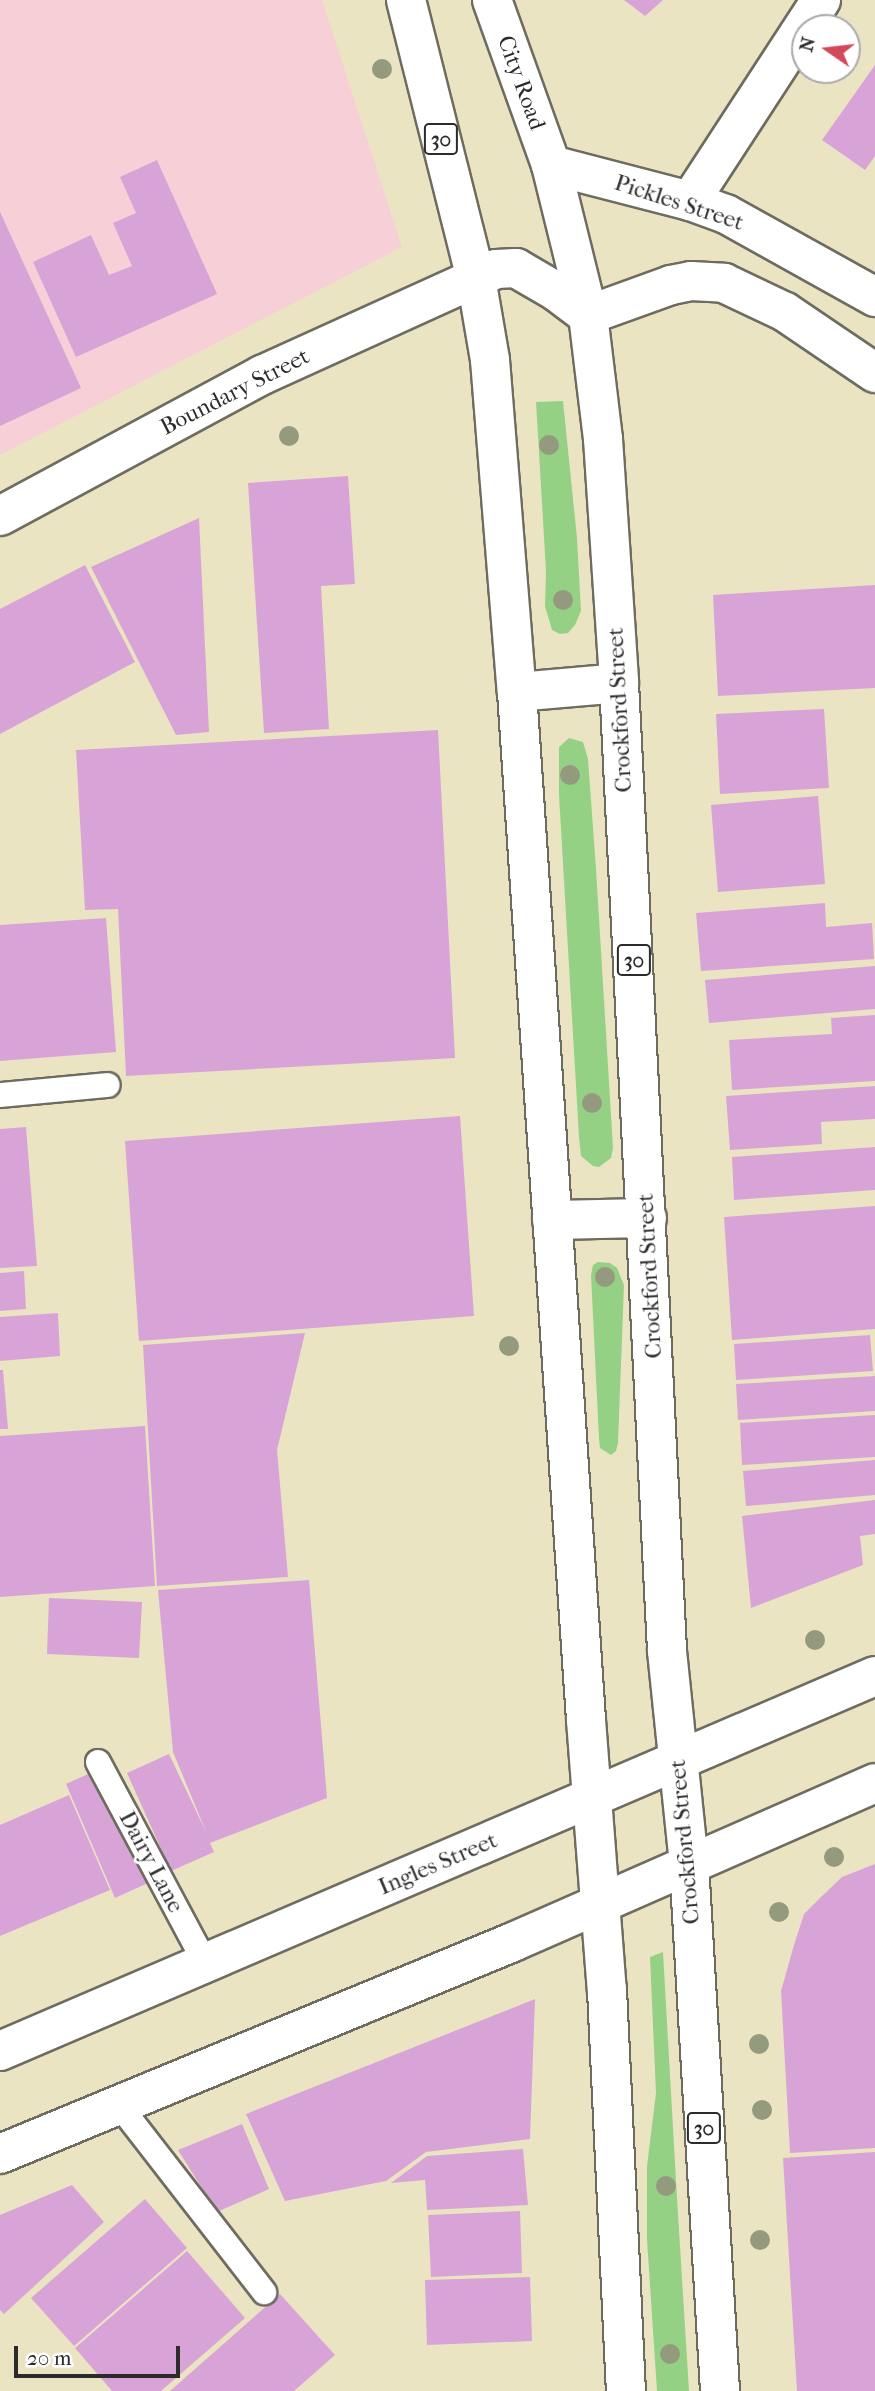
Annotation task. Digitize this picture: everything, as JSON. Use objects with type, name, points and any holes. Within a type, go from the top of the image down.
[{"type":"main road","name":"30","points":[[406,0],[476,278],[490,360],[517,692],[601,1904],[626,2391]]},
{"type":"main road","name":"City Road","points":[[492,0],[551,165]]},
{"type":"main road","points":[[690,201],[821,0]]},
{"type":"main road","name":"Pickles Street","points":[[551,165],[690,201],[744,222],[875,297]]},
{"type":"main road","name":"Crockford Street","points":[[551,165],[588,315],[603,439],[619,683],[667,1651],[689,1864],[720,2391]]},
{"type":"main road","name":"Boundary Street","points":[[0,516],[262,375],[496,269],[516,268],[557,292],[588,315]]},
{"type":"main road","points":[[588,315],[671,285],[691,281],[723,283],[785,312],[875,373]]},
{"type":"main road","points":[[517,692],[619,683]]},
{"type":"main road","points":[[552,1220],[647,1217]]},
{"type":"main road","name":"Ingles Street","points":[[0,2051],[875,1676]]},
{"type":"main road","points":[[0,2154],[601,1904],[875,1783]]},
{"type":"lane","points":[[0,1095],[108,1085]]},
{"type":"lane","name":"Dairy Lane","points":[[98,1762],[205,1962]]},
{"type":"lane","points":[[119,2105],[264,2292]]},
{"type":"shaded area","points":[[0,0],[322,0],[402,247],[0,455]]},
{"type":"green space","points":[[563,401],[577,538],[581,611],[568,633],[560,634],[552,630],[545,606],[546,571],[536,402]]},
{"type":"green space","points":[[569,738],[583,742],[588,759],[596,869],[613,1148],[611,1158],[599,1167],[593,1166],[581,1156],[579,1137],[559,795],[559,747]]},
{"type":"green space","points":[[598,1262],[610,1263],[617,1268],[624,1285],[618,1443],[616,1451],[611,1455],[600,1448],[599,1439],[591,1275],[593,1265]]},
{"type":"green space","points":[[663,1952],[689,2391],[657,2391],[647,2240],[647,2166],[656,2093],[650,1957]]},
{"type":"building","points":[[624,0],[663,0],[645,16]]},
{"type":"building","points":[[875,65],[875,156],[865,170],[822,140]]},
{"type":"building","points":[[157,160],[217,294],[76,357],[33,262],[91,235],[109,275],[132,266],[113,223],[136,213],[120,177]]},
{"type":"building","points":[[0,212],[81,388],[0,426]]},
{"type":"building","points":[[348,476],[355,584],[321,586],[329,729],[264,733],[248,483]]},
{"type":"building","points":[[199,518],[209,732],[176,735],[91,567]]},
{"type":"building","points":[[85,565],[135,662],[0,734],[0,609]]},
{"type":"building","points":[[875,585],[875,688],[718,696],[713,595]]},
{"type":"building","points":[[824,709],[829,788],[720,794],[716,714]]},
{"type":"building","points":[[438,730],[455,1058],[126,1076],[118,909],[85,910],[76,750]]},
{"type":"building","points":[[818,796],[825,884],[718,892],[711,805]]},
{"type":"building","points":[[825,903],[826,927],[872,923],[874,959],[701,971],[696,913]]},
{"type":"building","points":[[106,918],[116,1052],[0,1061],[0,925]]},
{"type":"building","points":[[875,966],[875,1009],[709,1023],[705,980]]},
{"type":"building","points":[[875,1015],[875,1081],[732,1090],[729,1040],[832,1034],[831,1018]]},
{"type":"building","points":[[875,1086],[875,1119],[821,1122],[822,1144],[730,1150],[726,1096]]},
{"type":"building","points":[[460,1116],[474,1316],[139,1341],[125,1141]]},
{"type":"building","points":[[26,1127],[37,1266],[0,1268],[0,1129]]},
{"type":"building","points":[[875,1147],[875,1190],[734,1200],[732,1157]]},
{"type":"building","points":[[875,1206],[875,1329],[732,1340],[724,1217]]},
{"type":"building","points":[[24,1271],[26,1309],[0,1311],[0,1273]]},
{"type":"building","points":[[58,1313],[60,1356],[0,1361],[0,1317]]},
{"type":"building","points":[[305,1333],[277,1450],[288,1577],[157,1586],[143,1345]]},
{"type":"building","points":[[870,1335],[873,1371],[736,1380],[734,1344]]},
{"type":"building","points":[[0,1370],[3,1370],[8,1429],[0,1429]]},
{"type":"building","points":[[875,1376],[875,1411],[738,1420],[736,1384]]},
{"type":"building","points":[[875,1415],[875,1457],[742,1465],[740,1423]]},
{"type":"building","points":[[145,1426],[155,1586],[0,1597],[0,1436]]},
{"type":"building","points":[[875,1460],[875,1495],[746,1506],[743,1471]]},
{"type":"building","points":[[875,1500],[875,1534],[860,1536],[863,1565],[751,1608],[742,1516]]},
{"type":"building","points":[[309,1580],[327,1798],[210,1843],[214,1852],[171,1871],[127,1773],[169,1754],[207,1834],[173,1752],[158,1590]]},
{"type":"building","points":[[49,1598],[142,1602],[139,1658],[47,1654]]},
{"type":"building","points":[[99,1769],[148,1883],[115,1898],[66,1784]]},
{"type":"building","points":[[69,1795],[110,1890],[0,1936],[0,1825]]},
{"type":"building","points":[[875,1864],[875,2148],[790,2153],[781,1991],[794,1945],[804,1914],[820,1898],[842,1877]]},
{"type":"building","points":[[535,1999],[530,2139],[426,2152],[386,2181],[285,2201],[246,2114]]},
{"type":"building","points":[[242,2124],[269,2189],[217,2212],[178,2150]]},
{"type":"building","points":[[523,2149],[528,2205],[427,2210],[425,2180],[391,2183],[427,2156]]},
{"type":"building","points":[[875,2152],[875,2391],[797,2391],[783,2158]]},
{"type":"building","points":[[72,2185],[104,2222],[4,2314],[0,2310],[0,2215]]},
{"type":"building","points":[[145,2199],[187,2248],[74,2346],[31,2298]]},
{"type":"building","points":[[520,2211],[522,2273],[431,2277],[428,2215]]},
{"type":"building","points":[[187,2251],[245,2318],[161,2391],[112,2391],[75,2348]]},
{"type":"building","points":[[530,2277],[532,2341],[427,2345],[425,2280]]},
{"type":"building","points":[[280,2294],[335,2355],[294,2391],[170,2391]]}]
